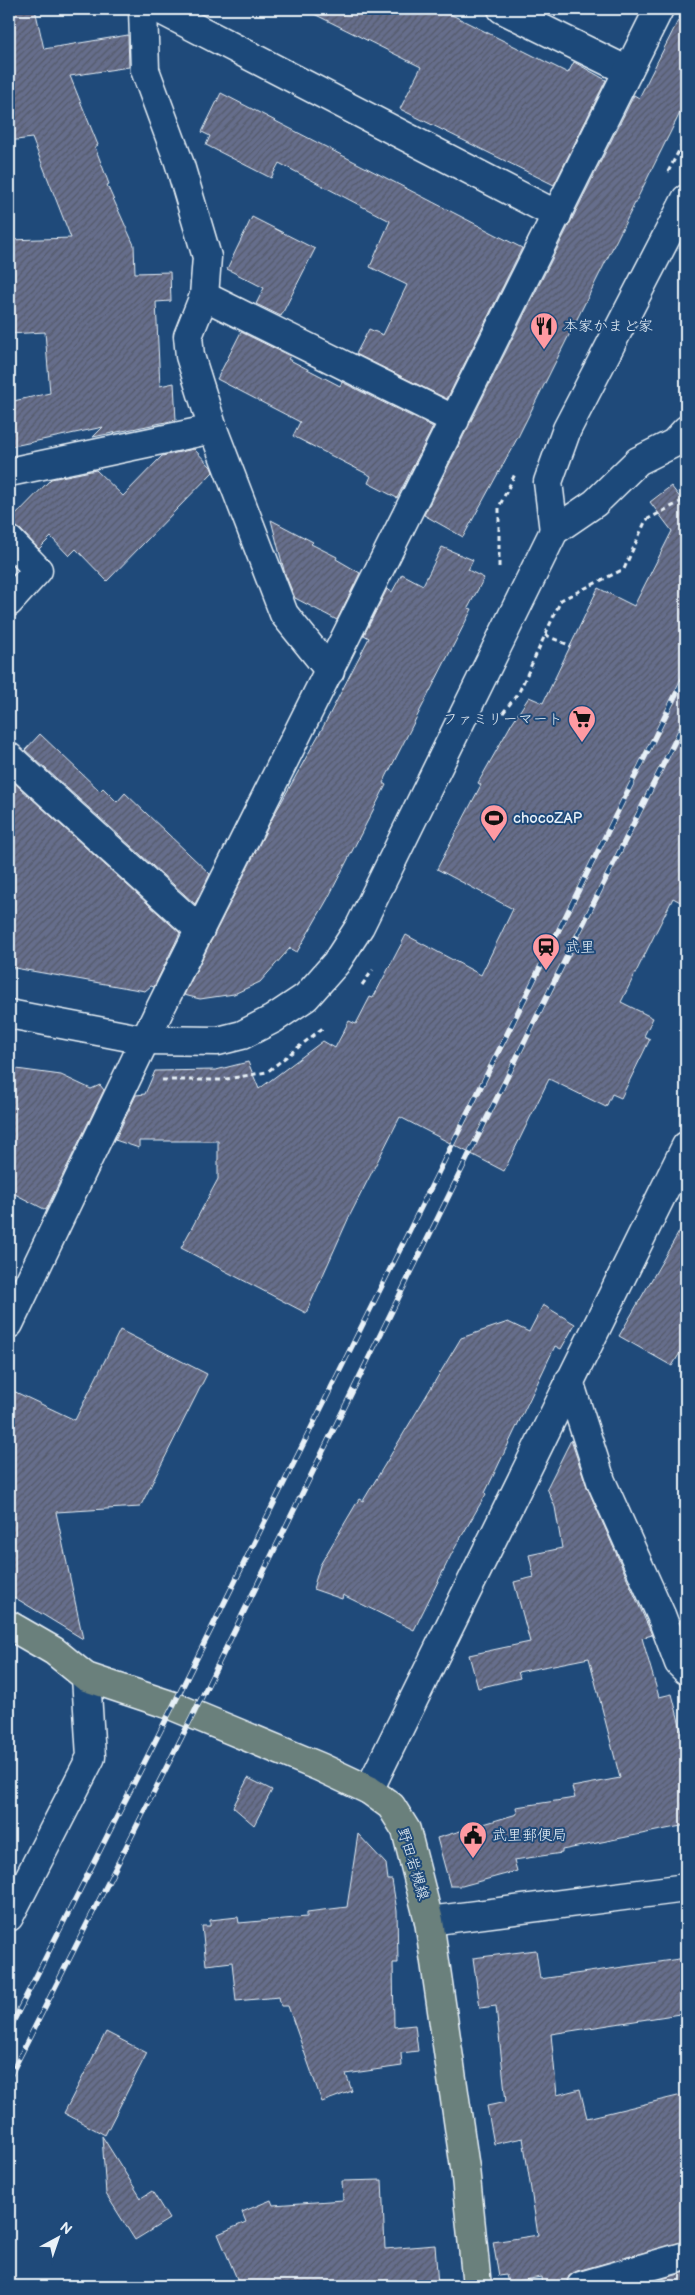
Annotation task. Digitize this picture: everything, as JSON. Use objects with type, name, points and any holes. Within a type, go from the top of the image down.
[{"type":"main road","name":"野田岩槻線","points":[[9,1625],[54,1651],[86,1676],[173,1706],[320,1766],[369,1790],[391,1806],[406,1830],[429,1920],[465,2168],[477,2286]]},
{"type":"street","points":[[143,9],[145,70],[179,162],[207,257],[204,296],[188,336],[190,356],[213,429],[284,614],[330,671]]},
{"type":"street","points":[[159,9],[557,214]]},
{"type":"street","points":[[502,9],[628,71]]},
{"type":"street","points":[[9,1324],[145,1040],[659,9]]},
{"type":"street","points":[[554,531],[548,482],[567,428],[663,262],[685,204]]},
{"type":"street","points":[[204,296],[455,420]]},
{"type":"street","points":[[9,472],[213,429]]},
{"type":"street","points":[[9,1014],[145,1040],[218,1041],[242,1035],[273,1019],[306,997],[336,962],[360,926],[554,531],[595,503],[638,462],[674,443],[686,430]]},
{"type":"street","points":[[9,540],[38,570],[9,602]]},
{"type":"street","points":[[9,757],[200,930]]},
{"type":"street","points":[[369,1790],[686,1146]]},
{"type":"street","points":[[570,1381],[601,1481],[661,1615],[679,1663],[686,1670]]},
{"type":"street","points":[[9,1917],[91,1756],[86,1676]]},
{"type":"street","points":[[429,1920],[686,1888]]},
{"type":"street","points":[[581,2286],[686,2256]]},
{"type":"path","points":[[664,180],[686,137]]},
{"type":"path","points":[[499,571],[499,507],[517,471]]},
{"type":"path","points":[[545,634],[571,646]]},
{"type":"path","points":[[686,916],[683,925],[686,927]]},
{"type":"building","points":[[9,9],[35,9],[44,49],[128,35],[129,67],[70,76],[98,145],[95,147],[109,184],[107,185],[134,245],[135,273],[170,272],[171,301],[156,302],[160,386],[174,383],[176,420],[93,437],[103,427],[9,447],[9,402],[50,393],[45,332],[9,334],[9,240],[71,238],[32,138],[9,141]]},
{"type":"building","points":[[304,9],[440,9],[568,73],[574,62],[606,80],[554,185],[400,109],[421,67]]},
{"type":"building","points":[[684,9],[686,9],[686,101],[518,437],[463,537],[424,515],[634,95],[639,98]]},
{"type":"building","points":[[221,93],[522,248],[447,399],[356,354],[369,329],[383,335],[407,285],[370,267],[390,221],[279,163],[271,178],[206,145],[210,136],[202,132]]},
{"type":"building","points":[[252,217],[315,249],[281,316],[256,304],[264,288],[227,269]]},
{"type":"building","points":[[241,332],[290,356],[288,359],[340,386],[342,382],[433,427],[397,498],[368,483],[371,476],[293,436],[300,422],[217,379]]},
{"type":"building","points":[[194,449],[211,467],[213,472],[107,581],[76,549],[69,556],[51,537],[39,549],[20,529],[9,525],[9,522],[51,479],[96,470],[123,496],[162,456]]},
{"type":"building","points":[[671,486],[685,504],[686,502],[686,905],[673,898],[621,1002],[653,1018],[644,1036],[650,1039],[621,1098],[612,1094],[606,1107],[549,1079],[504,1171],[400,1117],[349,1217],[306,1313],[181,1248],[218,1179],[218,1141],[139,1141],[139,1148],[115,1140],[136,1095],[145,1094],[155,1071],[216,1070],[248,1062],[259,1089],[323,1041],[335,1048],[349,1021],[356,1024],[370,997],[373,998],[406,935],[481,975],[513,909],[437,869],[481,785],[478,783],[512,723],[529,697],[543,703],[598,588],[634,606],[672,531],[650,502]]},
{"type":"building","points":[[271,520],[313,542],[311,544],[337,557],[336,559],[360,573],[337,620],[295,598],[285,574]]},
{"type":"building","points":[[442,547],[473,560],[468,570],[484,578],[468,608],[472,609],[383,783],[386,785],[327,900],[297,952],[290,948],[260,982],[234,994],[200,999],[184,995],[273,817],[322,729],[369,638],[364,635],[387,589],[392,592],[402,574],[423,585]]},
{"type":"building","points":[[40,734],[100,791],[103,788],[117,802],[125,793],[210,874],[195,904],[25,750]]},
{"type":"building","points":[[9,778],[180,933],[154,987],[151,986],[145,991],[9,967]]},
{"type":"building","points":[[9,1068],[61,1075],[91,1089],[100,1085],[104,1090],[46,1210],[9,1191]]},
{"type":"building","points":[[686,1220],[686,1343],[672,1366],[619,1336]]},
{"type":"building","points":[[543,1305],[575,1324],[561,1349],[555,1346],[486,1494],[452,1553],[414,1630],[343,1595],[342,1599],[313,1589],[320,1565],[359,1499],[363,1501],[461,1338],[508,1322],[529,1332]]},
{"type":"building","points":[[120,1330],[207,1374],[140,1507],[56,1512],[83,1639],[9,1594],[9,1389],[75,1420]]},
{"type":"building","points":[[571,1440],[587,1487],[652,1635],[642,1638],[659,1697],[672,1694],[686,1749],[686,1825],[562,1850],[562,1853],[514,1860],[517,1871],[462,1886],[450,1886],[437,1838],[517,1814],[516,1807],[575,1798],[572,1787],[620,1778],[589,1658],[518,1672],[520,1678],[478,1688],[469,1655],[530,1642],[514,1582],[534,1577],[529,1555],[562,1548],[555,1507],[547,1488]]},
{"type":"building","points":[[248,1778],[272,1790],[254,1825],[233,1807]]},
{"type":"building","points":[[358,1834],[386,1864],[388,1880],[392,1880],[397,1911],[398,1963],[393,1963],[394,2027],[415,2025],[418,2051],[401,2053],[402,2066],[346,2074],[352,2091],[322,2102],[288,2006],[281,2006],[279,1997],[236,2001],[232,1962],[206,1965],[202,1926],[210,1926],[210,1920],[238,1917],[239,1923],[307,1917],[307,1912],[347,1907]]},
{"type":"building","points":[[536,1950],[540,1979],[686,1958],[686,2013],[551,2034],[557,2095],[580,2089],[587,2118],[686,2094],[686,2241],[577,2271],[569,2276],[566,2286],[542,2286],[541,2277],[508,2283],[506,2275],[499,2276],[493,2242],[538,2235],[523,2138],[494,2144],[487,2106],[506,2102],[496,2006],[480,2008],[473,1958]]},
{"type":"building","points":[[106,2032],[147,2053],[105,2135],[64,2113]]},
{"type":"building","points":[[102,2136],[141,2198],[152,2191],[169,2219],[135,2240],[106,2194]]},
{"type":"building","points":[[382,2180],[385,2249],[435,2245],[438,2286],[240,2286],[218,2234],[246,2222],[242,2212],[271,2200],[273,2205],[343,2200],[342,2181]]},
{"type":"building","points":[[686,2272],[686,2286],[637,2286]]},
{"type":"railway","points":[[9,2030],[173,1706],[686,674]]},
{"type":"railway","points":[[9,2078],[193,1715],[554,982],[686,719]]},
{"type":"place","name":"本家かまど家","points":[[544,350]]},
{"type":"place","name":"ファミリーマート","points":[[582,743]]},
{"type":"place","name":"chocoZAP","points":[[494,842]]},
{"type":"place","name":"武里","points":[[546,971]]},
{"type":"place","name":"武里郵便局","points":[[473,1859]]}]
